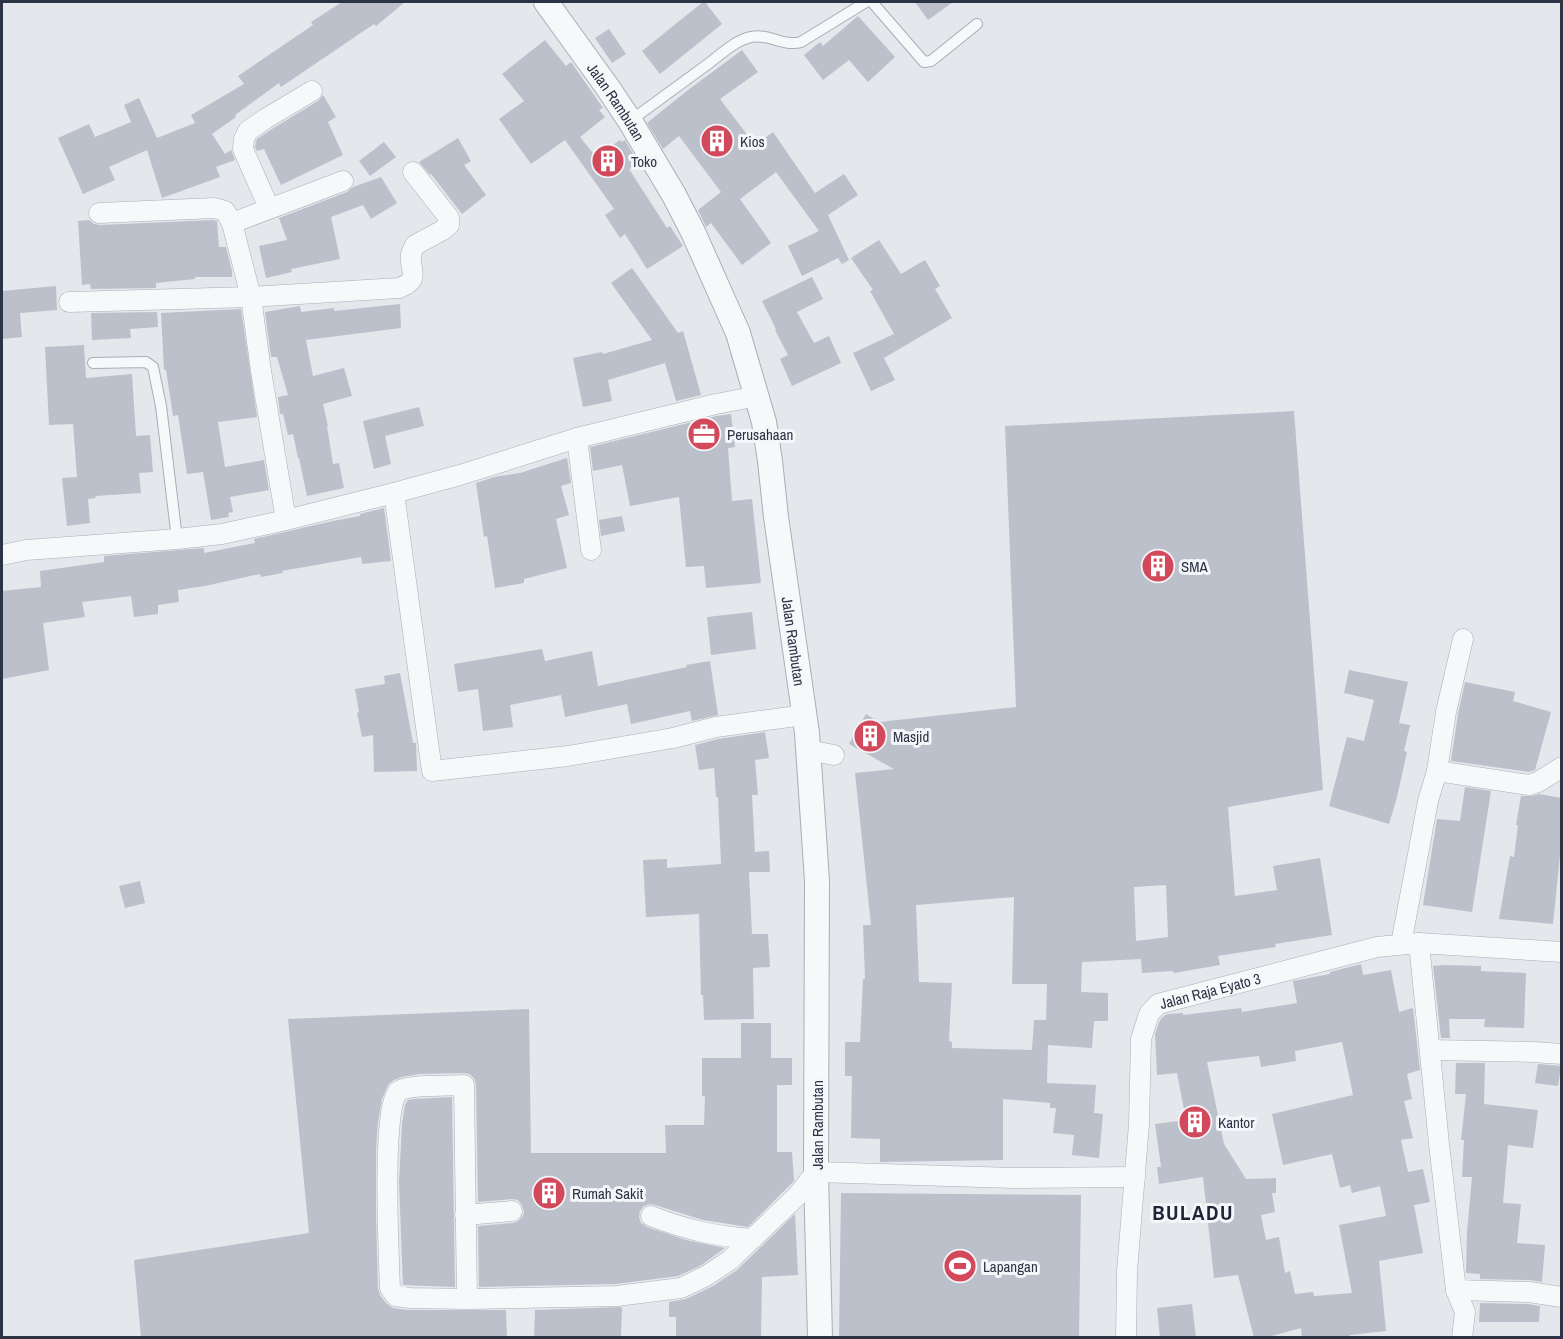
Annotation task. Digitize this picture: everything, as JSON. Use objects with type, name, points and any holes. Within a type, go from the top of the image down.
[{"type":"street","name":"Jalan Rambutan","points":[[546,2],[630,121],[674,195],[738,333],[764,422],[808,750],[816,881],[816,1172],[820,1338]]},
{"type":"street","points":[[269,208],[243,149],[244,139],[248,131],[312,91]]},
{"type":"street","points":[[69,302],[251,297],[399,288],[408,284],[413,276],[411,254],[415,244],[449,225],[448,218],[413,172]]},
{"type":"street","points":[[232,223],[343,180]]},
{"type":"street","points":[[99,213],[215,208],[225,211],[232,223],[251,297],[286,520]]},
{"type":"street","points":[[2,555],[26,550],[222,534],[394,493],[577,438],[758,396]]},
{"type":"street","points":[[577,438],[591,550]]},
{"type":"street","points":[[394,493],[432,771],[568,756],[673,738],[716,728],[804,715]]},
{"type":"street","points":[[1462,1338],[1465,1312],[1456,1290],[1430,1050],[1410,944],[1428,801],[1437,771],[1446,712],[1463,639]]},
{"type":"street","points":[[808,750],[834,755]]},
{"type":"street","points":[[1437,771],[1529,785],[1539,782],[1562,767]]},
{"type":"street","name":"Jalan Raja Eyato 3","points":[[1126,1338],[1127,1271],[1139,1124],[1142,1039],[1149,1014],[1158,1004],[1366,949],[1410,944],[1562,952]]},
{"type":"street","points":[[1430,1050],[1562,1054]]},
{"type":"street","points":[[467,1299],[464,1085],[414,1087],[401,1090],[393,1099],[389,1131],[388,1216],[390,1288],[396,1296],[403,1297],[467,1299],[617,1296],[681,1288],[706,1276],[730,1260],[797,1196],[816,1172],[1014,1178],[1134,1178]]},
{"type":"street","points":[[465,1215],[512,1211]]},
{"type":"street","points":[[651,1216],[681,1228],[752,1239]]},
{"type":"street","points":[[1456,1290],[1529,1292],[1560,1298]]},
{"type":"lane","points":[[630,121],[746,38],[762,36],[791,43],[801,42],[866,2]]},
{"type":"lane","points":[[872,2],[924,62],[931,61],[977,24]]},
{"type":"lane","points":[[93,363],[147,362],[153,367],[161,406],[177,539]]},
{"type":"building","points":[[342,2],[405,2],[376,26],[374,24],[281,87],[279,83],[212,134],[225,154],[231,150],[235,160],[216,167],[220,177],[162,198],[147,150],[109,167],[115,180],[83,194],[58,138],[89,124],[95,137],[131,122],[124,105],[139,98],[157,138],[195,123],[191,115],[244,84],[238,76],[313,25],[311,22]]},
{"type":"building","points":[[703,2],[722,24],[660,74],[642,51]]},
{"type":"building","points":[[915,2],[953,2],[928,20]]},
{"type":"building","points":[[858,16],[895,57],[868,82],[849,60],[823,80],[804,55],[820,42],[823,46]]},
{"type":"building","points":[[609,29],[626,54],[612,63],[595,38]]},
{"type":"building","points":[[545,40],[566,66],[571,62],[603,108],[599,110],[605,117],[580,137],[596,157],[620,140],[622,142],[625,140],[637,161],[629,169],[667,228],[670,226],[683,246],[647,269],[625,234],[620,238],[605,215],[614,209],[565,140],[531,164],[499,119],[524,101],[502,74]]},
{"type":"building","points":[[742,50],[758,72],[720,99],[755,145],[773,132],[815,193],[844,174],[858,195],[828,215],[849,260],[842,264],[838,258],[802,276],[788,246],[819,231],[776,172],[740,199],[771,243],[742,265],[711,223],[706,227],[698,210],[721,192],[679,136],[663,149],[647,123]]},
{"type":"building","points":[[323,95],[336,117],[328,122],[343,155],[281,185],[264,149],[257,151],[255,147],[257,139],[318,101]]},
{"type":"building","points":[[458,138],[471,161],[464,165],[486,195],[462,214],[419,162]]},
{"type":"building","points":[[384,142],[396,157],[370,176],[359,161]]},
{"type":"building","points":[[381,177],[397,203],[371,219],[363,205],[331,217],[340,259],[291,269],[292,272],[266,278],[259,246],[287,240],[279,218]]},
{"type":"building","points":[[89,220],[100,225],[217,221],[219,247],[226,247],[232,277],[195,277],[195,279],[156,283],[156,288],[91,289],[90,284],[82,285],[78,221]]},
{"type":"building","points":[[879,240],[901,274],[925,260],[940,286],[935,289],[952,318],[884,358],[895,380],[871,391],[853,353],[894,334],[870,291],[873,290],[851,258]]},
{"type":"building","points":[[632,268],[678,333],[683,331],[701,395],[676,401],[665,363],[608,380],[612,401],[583,407],[573,358],[602,352],[603,354],[652,340],[611,283]]},
{"type":"building","points":[[812,277],[823,299],[797,312],[814,343],[829,336],[841,363],[792,386],[780,359],[788,355],[762,301]]},
{"type":"building","points":[[56,286],[57,310],[20,313],[22,337],[2,339],[2,291]]},
{"type":"building","points":[[400,304],[401,328],[306,340],[313,376],[344,368],[352,396],[323,404],[333,464],[339,463],[344,488],[307,496],[293,434],[288,435],[283,414],[280,414],[278,397],[288,395],[277,357],[271,357],[265,312],[300,306],[301,312]]},
{"type":"building","points":[[241,309],[257,417],[218,422],[225,467],[264,460],[269,490],[230,497],[233,512],[228,513],[229,517],[211,520],[203,472],[187,474],[178,415],[173,416],[166,370],[164,370],[161,313]]},
{"type":"building","points":[[157,312],[158,327],[130,329],[131,338],[92,340],[91,313]]},
{"type":"building","points":[[84,345],[86,378],[132,374],[136,436],[150,435],[153,472],[139,473],[141,493],[95,496],[96,498],[88,499],[90,523],[67,526],[62,478],[77,477],[73,424],[49,425],[45,347]]},
{"type":"building","points":[[419,407],[424,426],[385,436],[391,464],[374,469],[363,421]]},
{"type":"building","name":"SMA","points":[[1294,411],[1323,790],[1228,807],[1235,896],[1277,890],[1273,866],[1320,858],[1332,935],[1218,956],[1220,965],[1174,973],[1173,971],[1142,973],[1141,959],[1082,962],[1081,992],[1108,993],[1108,1021],[1094,1021],[1092,1048],[1048,1045],[1047,1083],[1096,1085],[1094,1113],[1103,1114],[1099,1158],[1072,1155],[1074,1135],[1053,1133],[1056,1108],[1050,1108],[1050,1103],[1003,1099],[1003,1160],[880,1162],[880,1139],[851,1138],[852,1076],[845,1076],[845,1042],[860,1042],[863,979],[865,979],[863,925],[871,925],[855,773],[894,769],[849,744],[866,714],[879,722],[1016,707],[1005,426]],"holes":[[[1166,885],[1168,937],[1136,941],[1134,887]],[[1014,897],[1012,984],[1047,984],[1046,1020],[1034,1020],[1032,1050],[952,1048],[952,1042],[949,1041],[952,983],[919,982],[916,905]]]},
{"type":"building","points":[[731,414],[735,447],[728,448],[732,501],[752,499],[761,583],[706,588],[704,566],[686,567],[679,497],[630,506],[622,465],[593,471],[590,447]]},
{"type":"building","points":[[567,458],[571,483],[561,486],[569,515],[556,519],[567,568],[524,579],[524,583],[495,588],[476,483],[494,477],[520,473]]},
{"type":"building","points":[[384,508],[391,561],[362,564],[361,557],[261,577],[260,574],[178,590],[179,602],[158,605],[158,614],[134,617],[131,596],[82,602],[85,617],[43,623],[49,670],[2,679],[2,591],[41,587],[40,571],[104,562],[104,556],[204,548],[204,553],[255,543],[254,539],[360,516],[360,514]]},
{"type":"building","points":[[622,516],[625,531],[601,536],[599,520]]},
{"type":"building","points":[[752,612],[756,649],[711,655],[707,617]]},
{"type":"building","points":[[542,649],[545,661],[592,651],[598,686],[710,661],[718,715],[692,721],[690,711],[631,724],[627,704],[565,717],[561,695],[510,705],[513,727],[483,731],[478,689],[458,692],[454,664]]},
{"type":"building","points":[[1349,670],[1408,682],[1399,723],[1410,725],[1404,751],[1407,752],[1389,824],[1329,806],[1347,737],[1364,741],[1374,700],[1344,693]]},
{"type":"building","points":[[400,673],[413,743],[416,743],[417,771],[374,772],[373,735],[362,737],[355,689],[385,684],[384,676]]},
{"type":"building","points":[[1465,682],[1515,692],[1513,701],[1551,712],[1535,770],[1529,772],[1451,761]]},
{"type":"building","points":[[765,732],[769,758],[755,760],[758,795],[752,795],[755,852],[769,851],[770,872],[749,872],[752,934],[768,934],[770,967],[753,968],[754,1019],[704,1020],[703,995],[701,995],[699,914],[646,917],[643,860],[667,859],[667,868],[721,864],[718,797],[716,797],[714,768],[699,770],[695,745]]},
{"type":"building","points":[[1465,787],[1491,791],[1472,912],[1423,905],[1437,819],[1460,821]]},
{"type":"building","points":[[1539,794],[1562,798],[1562,836],[1553,924],[1499,919],[1510,856],[1514,857],[1521,796]]},
{"type":"building","points":[[140,881],[145,903],[125,908],[119,886]]},
{"type":"building","points":[[1361,964],[1363,975],[1391,970],[1399,1012],[1413,1008],[1420,1070],[1407,1074],[1412,1099],[1404,1101],[1413,1138],[1401,1140],[1408,1172],[1423,1169],[1430,1202],[1414,1205],[1423,1253],[1379,1261],[1386,1331],[1350,1335],[1350,1338],[1302,1338],[1301,1328],[1265,1338],[1254,1338],[1238,1275],[1214,1278],[1203,1177],[1159,1184],[1157,1167],[1161,1167],[1155,1124],[1186,1120],[1177,1073],[1157,1075],[1155,1034],[1160,1020],[1168,1014],[1183,1013],[1183,1015],[1241,1008],[1242,1012],[1297,1003],[1293,981],[1330,974],[1330,972]],"holes":[[[1342,1042],[1353,1095],[1272,1114],[1283,1165],[1332,1154],[1340,1188],[1350,1185],[1352,1193],[1380,1186],[1386,1216],[1339,1225],[1352,1293],[1314,1296],[1313,1292],[1295,1294],[1290,1271],[1285,1273],[1279,1237],[1266,1240],[1261,1215],[1275,1212],[1272,1193],[1276,1193],[1276,1178],[1246,1179],[1224,1144],[1207,1062],[1259,1056],[1261,1067],[1296,1061],[1295,1051]]]},
{"type":"building","points":[[1433,966],[1481,966],[1481,971],[1526,973],[1524,1028],[1484,1027],[1485,1019],[1449,1019],[1450,1038],[1441,1038]]},
{"type":"building","name":"Rumah Sakit","points":[[529,1009],[531,1153],[666,1153],[665,1125],[704,1125],[705,1096],[702,1096],[702,1058],[741,1058],[741,1023],[771,1023],[771,1058],[792,1058],[792,1085],[777,1085],[777,1152],[792,1152],[794,1181],[748,1227],[703,1220],[655,1205],[644,1206],[639,1217],[641,1223],[647,1227],[686,1240],[725,1248],[700,1266],[678,1276],[616,1284],[479,1287],[478,1226],[518,1221],[523,1216],[522,1205],[518,1200],[512,1199],[478,1202],[474,1078],[464,1073],[420,1074],[402,1077],[388,1085],[382,1099],[378,1122],[376,1217],[380,1295],[393,1308],[408,1310],[506,1310],[507,1338],[141,1338],[134,1260],[309,1233],[288,1019]]},
{"type":"building","points":[[1456,1063],[1485,1063],[1484,1104],[1538,1110],[1533,1148],[1508,1145],[1503,1203],[1521,1204],[1517,1243],[1545,1245],[1542,1282],[1480,1279],[1480,1274],[1466,1273],[1472,1177],[1462,1177],[1464,1140],[1461,1140],[1466,1094],[1455,1094]]},
{"type":"building","points":[[1538,1064],[1561,1066],[1558,1086],[1535,1083]]},
{"type":"building","points":[[452,1097],[455,1287],[403,1285],[399,1183],[405,1105],[408,1100]]},
{"type":"building","name":"Lapangan","points":[[841,1193],[1081,1195],[1079,1338],[839,1338]]},
{"type":"building","points":[[795,1214],[798,1275],[762,1277],[761,1338],[676,1338],[676,1317],[669,1317],[669,1302],[686,1299],[713,1286],[737,1270]]},
{"type":"building","points":[[1480,1303],[1540,1306],[1539,1322],[1479,1322]]},
{"type":"building","points":[[1192,1304],[1196,1338],[1160,1338],[1157,1308]]},
{"type":"building","points":[[622,1307],[621,1338],[534,1338],[535,1310]]},
{"type":"place","name":"Kios","points":[[717,141]]},
{"type":"place","name":"Toko","points":[[608,161]]},
{"type":"place","name":"Perusahaan","points":[[704,434]]},
{"type":"place","name":"SMA","points":[[1158,566]]},
{"type":"place","name":"Masjid","points":[[870,736]]},
{"type":"place","name":"Kantor","points":[[1195,1122]]},
{"type":"place","name":"Rumah Sakit","points":[[549,1193]]},
{"type":"place","name":"Lapangan","points":[[960,1266]]},
{"type":"district","name":"BULADU","points":[[1193,1212]]}]
